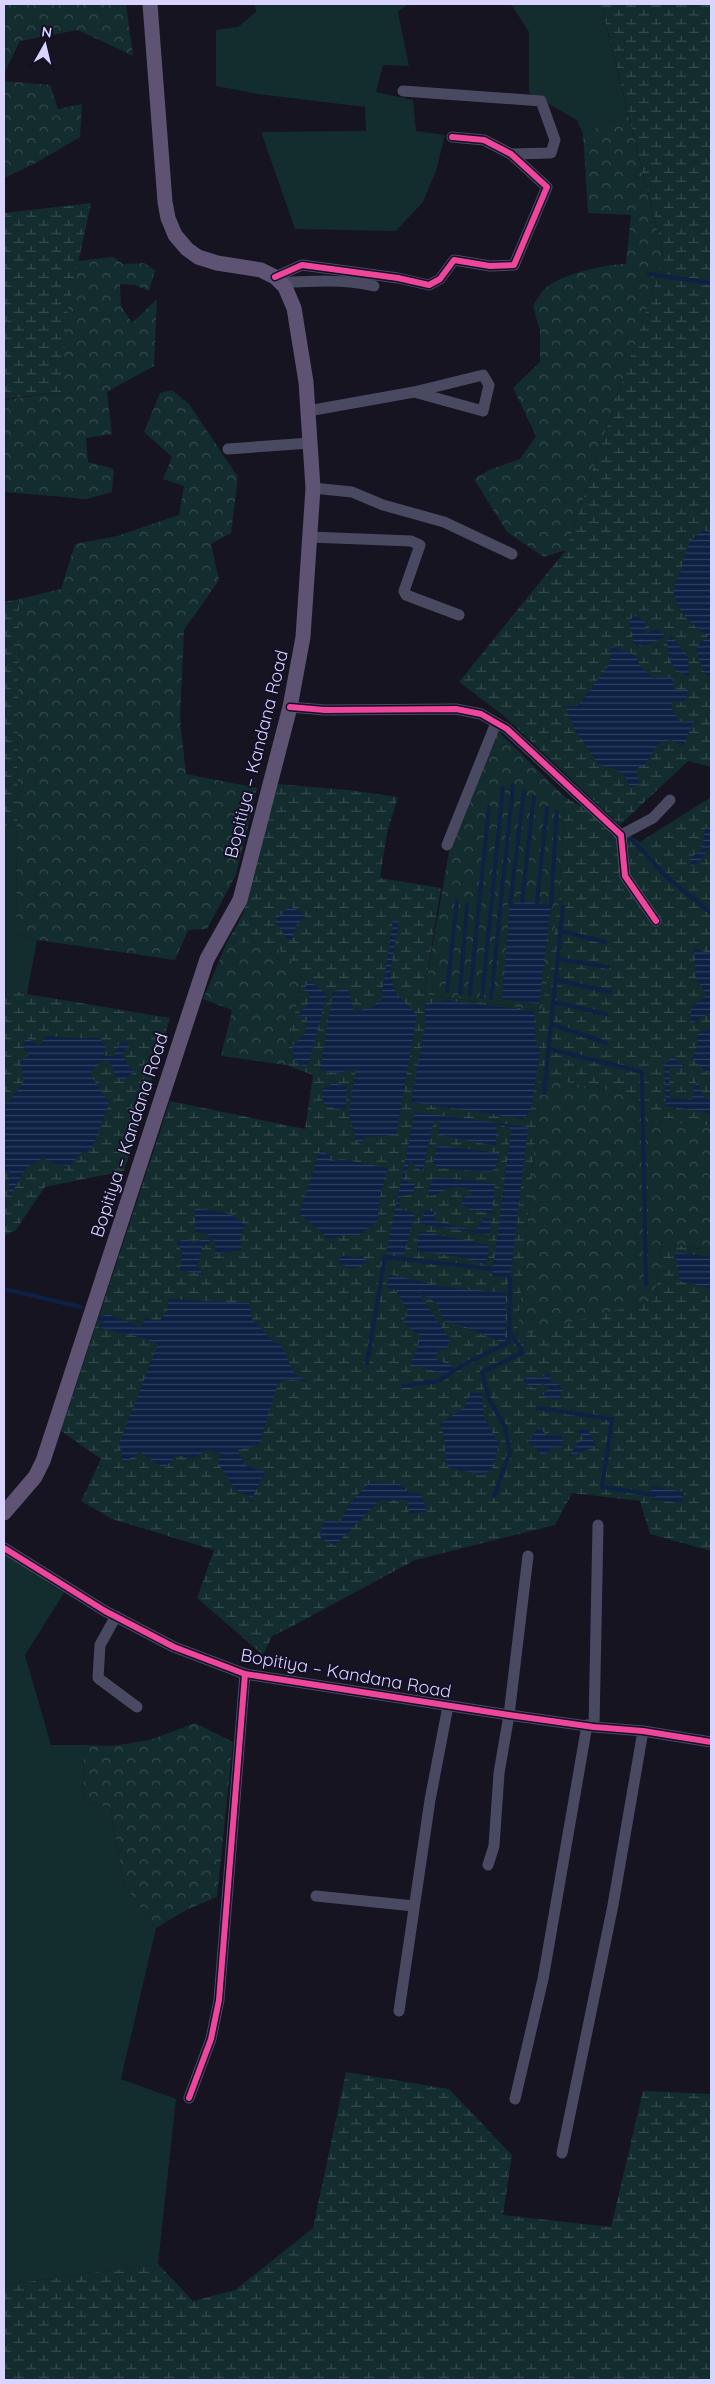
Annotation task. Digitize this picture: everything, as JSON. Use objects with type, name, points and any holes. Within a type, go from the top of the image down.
[{"type":"main road","points":[[150,4],[165,202],[168,218],[175,235],[187,249],[198,257],[216,263],[261,270],[278,280]]},
{"type":"main road","name":"Bopitiya – Kandana Road","points":[[4,1513],[35,1477],[43,1461],[207,960],[240,900],[290,707],[303,637],[314,488],[306,382],[294,308],[278,280]]},
{"type":"street","points":[[403,91],[540,101],[555,140],[551,153],[511,154]]},
{"type":"street","points":[[278,280],[302,265],[398,278],[429,285],[440,279],[454,260],[490,266],[514,265],[547,187],[511,154],[484,140],[452,137]]},
{"type":"street","points":[[278,280],[374,286]]},
{"type":"street","points":[[308,412],[414,392],[482,375],[489,385],[483,411],[414,392]]},
{"type":"street","points":[[228,449],[310,443]]},
{"type":"street","points":[[314,488],[352,492],[383,504],[444,522],[512,554]]},
{"type":"street","points":[[310,537],[411,541],[420,545],[404,591],[406,595],[459,615]]},
{"type":"street","points":[[290,707],[325,710],[456,709],[482,714],[507,730],[620,835],[625,876],[656,922]]},
{"type":"street","points":[[447,845],[496,723]]},
{"type":"street","points":[[620,835],[653,818],[670,800]]},
{"type":"street","points":[[516,2099],[543,1979],[590,1726],[598,1525]]},
{"type":"street","name":"Bopitiya – Kandana Road","points":[[4,1548],[116,1616],[174,1647],[245,1674],[509,1715],[643,1731],[711,1742]]},
{"type":"street","points":[[488,1864],[494,1846],[499,1773],[509,1715],[528,1556]]},
{"type":"street","points":[[116,1616],[100,1645],[98,1678],[137,1707]]},
{"type":"street","points":[[189,2098],[211,2039],[219,2000],[232,1815],[245,1674]]},
{"type":"street","points":[[399,2011],[430,1800],[448,1706]]},
{"type":"street","points":[[562,2153],[613,1905],[643,1731]]},
{"type":"street","points":[[316,1896],[414,1906]]},
{"type":"green space","points":[[4,4],[126,4],[133,56],[78,30],[20,41],[4,74]]},
{"type":"green space","points":[[255,4],[408,4],[398,12],[409,66],[383,65],[376,92],[413,100],[416,131],[445,135],[436,171],[423,202],[396,231],[295,229],[261,132],[366,131],[365,107],[258,94],[216,86],[216,30],[238,27],[256,12]]},
{"type":"green space","points":[[511,4],[601,4],[628,114],[583,134],[577,120],[529,93],[529,32]]},
{"type":"green space","points":[[601,4],[711,4],[711,767],[688,761],[620,825],[504,716],[459,682],[566,550],[664,257]]},
{"type":"green space","points":[[4,81],[50,85],[58,109],[82,104],[80,137],[36,163],[4,178]]},
{"type":"green space","points":[[628,114],[664,257],[566,550],[544,557],[507,532],[474,479],[491,469],[520,459],[536,436],[513,388],[540,362],[540,331],[533,306],[541,293],[554,282],[573,274],[617,264],[626,264],[631,215],[588,213],[583,134]]},
{"type":"green space","points":[[91,203],[67,315],[61,392],[4,399],[4,213]]},
{"type":"green space","points":[[113,257],[123,264],[144,263],[155,270],[149,291],[135,285],[120,284],[121,306],[132,323],[157,299],[154,366],[107,392],[112,434],[86,438],[88,462],[114,469],[112,492],[87,499],[4,492],[4,400],[61,392],[66,315],[78,261]]},
{"type":"green space","points":[[172,390],[189,404],[238,477],[231,533],[211,544],[219,580],[184,630],[180,719],[186,774],[257,788],[236,875],[207,929],[188,930],[175,960],[37,940],[16,934],[19,599],[61,589],[75,544],[117,536],[179,515],[184,486],[163,479],[172,457],[144,432],[160,393]]},
{"type":"green space","points":[[19,599],[17,824],[4,826],[4,602]]},
{"type":"green space","points":[[498,731],[565,797],[559,900],[543,1011],[424,994],[449,852]]},
{"type":"green space","points":[[276,784],[349,790],[398,797],[387,833],[380,878],[441,888],[424,994],[542,1011],[559,900],[565,797],[640,842],[711,797],[711,1125],[654,1122],[633,1095],[541,1077],[517,1336],[655,1300],[662,1242],[711,1251],[711,1551],[650,1534],[640,1501],[572,1493],[555,1525],[415,1560],[272,1636],[263,1655],[197,1598],[214,1550],[112,1519],[81,1501],[101,1459],[61,1431],[170,1101],[305,1129],[313,1075],[286,1065],[302,972],[272,943],[227,942],[243,914]]},
{"type":"green space","points":[[17,824],[16,934],[37,940],[27,994],[4,987],[4,826]]},
{"type":"green space","points":[[227,942],[272,943],[302,972],[286,1065],[221,1056],[232,1010],[203,999]]},
{"type":"green space","points":[[4,987],[27,994],[170,1018],[124,1171],[45,1187],[15,1231],[4,1236]]},
{"type":"green space","points":[[541,1077],[633,1095],[654,1122],[711,1124],[711,1170],[709,1175],[711,1176],[711,1251],[662,1242],[655,1300],[517,1337]]},
{"type":"green space","points":[[4,1553],[64,1593],[25,1655],[51,1745],[84,1745],[83,1803],[110,1807],[124,1885],[156,1928],[121,2079],[176,2099],[158,2264],[4,2285]]},
{"type":"green space","points":[[195,1723],[233,1742],[217,1897],[186,1910],[156,1928],[124,1885],[110,1807],[83,1803],[84,1745],[112,1746],[150,1740]]},
{"type":"green space","points":[[346,2072],[449,2089],[512,2155],[503,2215],[611,2227],[643,2091],[711,2094],[711,2380],[4,2380],[4,2285],[158,2264],[193,2301],[235,2290],[313,2228]]},
{"type":"water","points":[[702,530],[711,532],[711,680],[703,670],[696,648],[708,636],[689,621],[679,607],[674,592],[688,546],[693,538]]},
{"type":"water","points":[[636,615],[646,623],[645,634],[656,629],[666,636],[646,646],[634,644],[629,620]]},
{"type":"water","points":[[672,636],[688,658],[689,676],[677,671],[671,662],[667,640]]},
{"type":"water","points":[[611,646],[635,655],[641,667],[653,678],[672,677],[674,690],[688,690],[687,699],[682,702],[673,700],[671,707],[679,722],[694,721],[683,746],[671,740],[659,743],[645,764],[636,769],[640,784],[630,787],[625,777],[619,771],[599,765],[576,732],[565,707],[578,706],[610,663]]},
{"type":"water","points":[[711,824],[710,845],[706,854],[691,868],[690,858],[702,850],[705,829]]},
{"type":"water","points":[[522,901],[551,905],[539,1004],[502,999],[510,905]]},
{"type":"water","points":[[290,906],[306,915],[296,926],[292,942],[286,938],[275,921]]},
{"type":"water","points":[[393,920],[399,921],[390,972],[394,991],[417,1015],[396,1135],[365,1137],[361,1144],[356,1141],[349,1112],[356,1069],[337,1073],[320,1070],[333,991],[348,989],[354,1012],[377,1005],[381,1000]]},
{"type":"water","points":[[694,948],[711,954],[711,1012],[691,1024],[691,1008],[707,994],[696,979]]},
{"type":"water","points":[[308,980],[327,994],[309,1063],[305,1068],[294,1060],[292,1046],[305,1033],[307,1017],[298,1015],[308,1004],[310,994],[304,991]]},
{"type":"water","points":[[447,1000],[534,1011],[536,1044],[540,1049],[531,1111],[523,1119],[411,1102],[425,1026],[425,1005]]},
{"type":"water","points":[[711,1029],[711,1057],[708,1074],[692,1058],[698,1044],[697,1033]]},
{"type":"water","points":[[46,1035],[66,1038],[99,1038],[106,1047],[103,1055],[114,1056],[119,1044],[127,1042],[130,1047],[125,1049],[122,1055],[134,1072],[123,1081],[115,1076],[110,1061],[101,1060],[90,1074],[109,1103],[92,1149],[81,1153],[69,1166],[55,1164],[43,1158],[27,1167],[9,1197],[9,1169],[4,1174],[4,1104],[8,1103],[24,1081],[20,1062],[29,1055],[24,1049],[25,1037],[40,1046]]},
{"type":"water","points":[[672,1057],[684,1067],[669,1067],[670,1098],[691,1100],[697,1080],[703,1096],[711,1102],[711,1117],[708,1113],[666,1106],[664,1065]]},
{"type":"water","points":[[333,1083],[347,1086],[346,1107],[338,1110],[325,1105],[322,1099],[322,1089]]},
{"type":"water","points":[[415,1112],[528,1127],[510,1278],[492,1276],[511,1129],[497,1123],[496,1146],[438,1135],[440,1122],[434,1121],[422,1172],[410,1161],[403,1181],[415,1183],[414,1193],[400,1197],[399,1208],[415,1214],[404,1255],[386,1253]]},
{"type":"water","points":[[437,1145],[499,1153],[495,1169],[489,1172],[439,1168],[433,1163]]},
{"type":"water","points":[[320,1150],[327,1153],[331,1161],[342,1159],[388,1168],[380,1196],[377,1222],[358,1236],[347,1235],[327,1239],[323,1233],[299,1214]]},
{"type":"water","points":[[434,1177],[495,1183],[492,1214],[471,1210],[461,1204],[465,1196],[474,1196],[464,1188],[447,1189],[429,1197],[429,1187]]},
{"type":"water","points":[[195,1208],[231,1214],[245,1225],[240,1238],[242,1250],[215,1254],[215,1240],[206,1233],[195,1232]]},
{"type":"water","points":[[426,1210],[434,1212],[435,1221],[475,1231],[484,1218],[491,1219],[490,1235],[419,1224]]},
{"type":"water","points":[[424,1232],[489,1245],[486,1264],[455,1256],[417,1251],[418,1236]]},
{"type":"water","points":[[211,1237],[209,1244],[202,1246],[200,1258],[196,1265],[203,1274],[180,1270],[182,1252],[177,1243],[185,1238],[192,1243]]},
{"type":"water","points":[[675,1252],[711,1257],[711,1288],[680,1281]]},
{"type":"water","points":[[347,1255],[353,1258],[362,1256],[367,1261],[356,1268],[350,1268],[339,1262],[339,1257]]},
{"type":"water","points":[[389,1274],[440,1286],[506,1293],[505,1343],[467,1328],[444,1322],[438,1304],[418,1292],[450,1340],[447,1349],[437,1351],[436,1359],[454,1367],[445,1375],[423,1367],[410,1366],[421,1337],[403,1322],[408,1312],[396,1290],[387,1288]]},
{"type":"water","points":[[169,1299],[249,1303],[253,1321],[271,1340],[281,1345],[294,1373],[309,1382],[287,1379],[278,1383],[259,1445],[237,1450],[245,1465],[265,1472],[252,1498],[235,1489],[218,1463],[221,1453],[208,1450],[191,1459],[177,1455],[164,1468],[139,1452],[124,1463],[119,1444],[158,1344],[99,1327],[105,1313],[141,1327],[145,1318],[159,1321],[167,1311]]},
{"type":"water","points":[[549,1372],[552,1383],[559,1384],[562,1390],[559,1400],[541,1397],[549,1388],[543,1384],[533,1388],[523,1381],[528,1376],[541,1378]]},
{"type":"water","points":[[470,1393],[482,1393],[484,1418],[499,1444],[492,1469],[481,1475],[447,1467],[444,1435],[440,1424],[465,1407]]},
{"type":"water","points":[[539,1427],[548,1436],[561,1435],[563,1442],[561,1448],[553,1447],[543,1456],[528,1442]]},
{"type":"water","points":[[587,1428],[596,1446],[569,1457],[577,1444],[585,1438],[577,1431]]},
{"type":"water","points":[[371,1482],[400,1484],[408,1492],[421,1494],[427,1511],[409,1514],[407,1500],[380,1500],[335,1545],[321,1539],[321,1527],[325,1520],[340,1522],[353,1500]]},
{"type":"water","points":[[652,1486],[684,1492],[681,1503],[650,1499]]},
{"type":"waterway","points":[[649,274],[711,283]]},
{"type":"waterway","points":[[491,998],[513,785]]},
{"type":"waterway","points":[[482,997],[503,788]]},
{"type":"waterway","points":[[510,905],[524,791]]},
{"type":"waterway","points":[[522,901],[534,797]]},
{"type":"waterway","points":[[470,994],[489,807]]},
{"type":"waterway","points":[[537,903],[547,808]]},
{"type":"waterway","points":[[551,905],[557,811]]},
{"type":"waterway","points":[[631,839],[670,880],[711,913]]},
{"type":"waterway","points":[[447,991],[457,901]]},
{"type":"waterway","points":[[460,994],[467,905]]},
{"type":"waterway","points":[[544,1093],[563,907]]},
{"type":"waterway","points":[[561,931],[605,942]]},
{"type":"waterway","points":[[558,959],[608,967]]},
{"type":"waterway","points":[[556,980],[610,992]]},
{"type":"waterway","points":[[553,1002],[606,1014]]},
{"type":"waterway","points":[[551,1024],[606,1043]]},
{"type":"waterway","points":[[549,1049],[642,1072],[646,1284]]},
{"type":"waterway","points":[[367,1363],[385,1257],[493,1269]]},
{"type":"waterway","points":[[403,1386],[439,1381],[461,1366],[509,1342],[510,1278]]},
{"type":"waterway","points":[[4,1289],[81,1307]]},
{"type":"waterway","points":[[494,1496],[510,1452],[505,1427],[489,1399],[482,1372],[522,1353],[519,1345],[509,1333]]},
{"type":"waterway","points":[[538,1408],[612,1419],[602,1487],[654,1495]]},
{"type":"cycle path","points":[[275,277],[302,265],[398,278],[429,285],[440,279],[454,260],[490,266],[514,265],[547,187],[511,154],[484,140],[452,137]]},
{"type":"cycle path","points":[[290,707],[325,710],[456,709],[481,714],[507,729],[621,835],[625,876],[656,921]]},
{"type":"cycle path","points":[[4,1548],[105,1611],[174,1647],[245,1674],[509,1715],[594,1727],[643,1731],[711,1742]]},
{"type":"cycle path","points":[[189,2098],[211,2039],[219,2000],[245,1674]]}]
